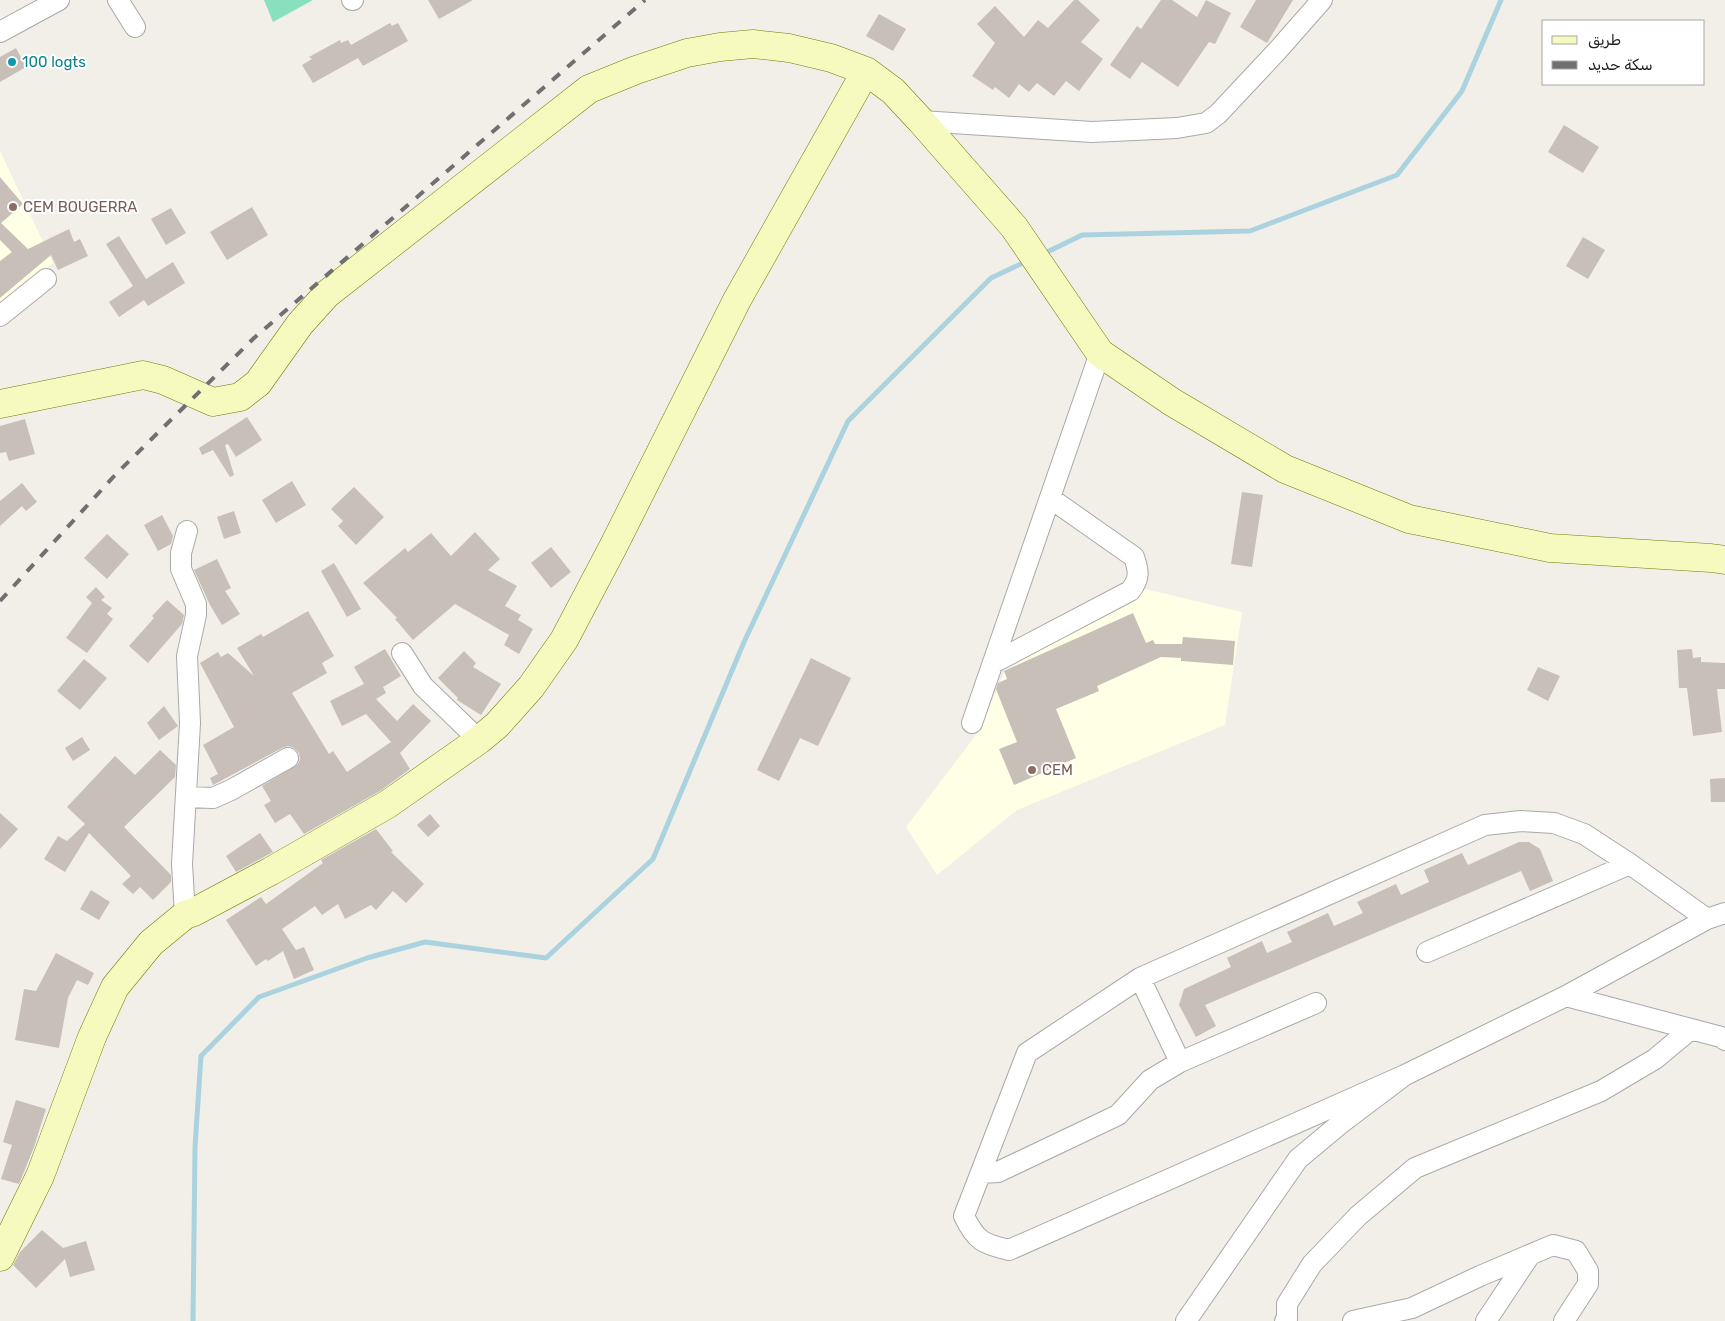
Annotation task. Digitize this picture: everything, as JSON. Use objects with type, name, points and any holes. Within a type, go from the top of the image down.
[{"type":"main road","points":[[0,404],[143,375],[164,380],[213,402],[240,397],[258,383],[300,324],[327,294],[589,90],[636,70],[687,53],[753,44],[789,48],[831,58],[866,71],[893,91],[1014,227],[1100,352],[1172,402],[1285,469],[1409,519],[1550,548],[1725,560]]},
{"type":"main road","points":[[0,1257],[9,1216],[40,1176],[92,1037],[116,987],[151,943],[185,914],[194,912],[271,871],[388,804],[479,740],[497,725],[531,687],[564,640],[737,300],[866,71]]},
{"type":"street","points":[[0,32],[59,0]]},
{"type":"street","points":[[118,0],[135,27]]},
{"type":"street","points":[[921,121],[1092,132],[1177,128],[1206,123],[1218,114],[1322,0]]},
{"type":"street","points":[[0,316],[46,279]]},
{"type":"street","points":[[972,723],[1100,352]]},
{"type":"street","points":[[993,664],[1130,591],[1137,583],[1139,570],[1134,557],[1050,498]]},
{"type":"street","points":[[185,914],[182,864],[190,723],[187,656],[196,615],[196,604],[181,569],[182,553],[187,531]]},
{"type":"street","points":[[1697,557],[1725,556]]},
{"type":"street","points":[[402,653],[423,686],[479,740]]},
{"type":"street","points":[[186,797],[213,798],[288,758]]},
{"type":"street","points":[[1521,821],[1554,824],[1584,834],[1716,916],[1566,996],[1405,1075],[1009,1250],[987,1245],[972,1232],[964,1216],[1027,1053],[1140,978],[1485,825],[1521,821]]},
{"type":"street","points":[[1427,952],[1630,864]]},
{"type":"street","points":[[1140,978],[1180,1062]]},
{"type":"street","points":[[1566,996],[1721,1037],[1725,1040]]},
{"type":"street","points":[[981,1173],[998,1172],[1118,1115],[1150,1080],[1180,1062],[1316,1003]]},
{"type":"street","points":[[1287,1320],[1287,1304],[1312,1264],[1358,1216],[1415,1168],[1601,1091],[1655,1058],[1691,1029]]},
{"type":"street","points":[[1186,1321],[1298,1159],[1340,1124],[1405,1075]]},
{"type":"street","points":[[1353,1321],[1386,1317],[1412,1308],[1553,1245],[1576,1251],[1588,1271],[1588,1284],[1564,1321]]},
{"type":"street","points":[[1486,1321],[1530,1255]]},
{"type":"shaded area","name":"CEM BOUGERRA","points":[[0,151],[53,263],[0,307]]},
{"type":"shaded area","name":"CEM","points":[[1145,589],[1242,612],[1225,725],[1017,810],[937,875],[906,827],[979,731],[1005,671]]},
{"type":"green space","points":[[264,0],[313,0],[273,22]]},
{"type":"building","points":[[428,0],[473,0],[439,19]]},
{"type":"building","points":[[1074,0],[1078,0],[1100,20],[1081,42],[1103,59],[1079,91],[1066,81],[1054,96],[1037,83],[1029,92],[1019,84],[1009,98],[995,87],[993,90],[972,76],[995,43],[977,24],[995,6],[1024,37],[1038,20],[1048,28]]},
{"type":"building","points":[[1161,0],[1172,0],[1197,17],[1206,0],[1231,13],[1215,44],[1209,42],[1178,87],[1142,62],[1130,79],[1110,65],[1137,26],[1141,29]]},
{"type":"building","points":[[1256,0],[1293,0],[1267,43],[1240,27]]},
{"type":"building","points":[[879,14],[906,29],[893,51],[866,36]]},
{"type":"building","points":[[390,23],[392,26],[398,23],[408,41],[363,66],[358,58],[313,83],[302,65],[312,59],[309,57],[340,40],[341,43],[348,40],[351,45]]},
{"type":"building","name":"100 logts","points":[[16,48],[26,67],[0,82],[0,57]]},
{"type":"building","points":[[1564,125],[1599,147],[1583,173],[1548,152]]},
{"type":"building","points":[[0,177],[23,204],[1,223],[28,249],[69,229],[74,242],[80,239],[88,256],[58,270],[51,255],[0,298],[0,261],[12,252],[0,240]]},
{"type":"building","points":[[252,207],[268,235],[227,260],[210,232]]},
{"type":"building","points":[[171,208],[186,233],[166,245],[151,219]]},
{"type":"building","points":[[119,236],[146,279],[173,262],[185,283],[148,306],[144,300],[119,317],[109,302],[133,286],[106,244]]},
{"type":"building","points":[[1583,237],[1605,250],[1588,279],[1566,266]]},
{"type":"building","points":[[247,417],[262,440],[236,457],[228,444],[225,445],[234,475],[230,477],[213,450],[202,455],[199,448]]},
{"type":"building","points":[[25,419],[35,454],[9,461],[6,452],[0,453],[0,426]]},
{"type":"building","points":[[292,481],[306,505],[276,523],[262,500]]},
{"type":"building","points":[[22,483],[37,502],[26,511],[22,506],[0,526],[0,501]]},
{"type":"building","points":[[354,487],[384,517],[356,545],[338,526],[343,521],[331,509]]},
{"type":"building","points":[[1242,492],[1263,495],[1252,567],[1231,564]]},
{"type":"building","points":[[234,511],[241,533],[224,539],[217,517]]},
{"type":"building","points":[[162,515],[173,536],[171,544],[158,551],[144,525]]},
{"type":"building","points":[[475,532],[500,559],[488,570],[517,586],[505,606],[521,615],[518,620],[533,629],[519,654],[504,645],[509,635],[455,604],[413,640],[395,619],[397,618],[363,583],[405,548],[408,552],[431,533],[451,556]]},
{"type":"building","points":[[107,534],[129,554],[107,579],[84,558]]},
{"type":"building","points":[[551,547],[571,572],[551,588],[531,563]]},
{"type":"building","points":[[217,559],[231,588],[225,591],[240,614],[222,625],[210,605],[194,570]]},
{"type":"building","points":[[334,563],[361,609],[347,617],[321,571]]},
{"type":"building","points":[[96,587],[105,597],[101,600],[112,608],[107,614],[113,619],[87,653],[66,638],[92,603],[86,597]]},
{"type":"building","points":[[167,600],[184,615],[182,624],[148,663],[129,646]]},
{"type":"building","points":[[308,611],[334,656],[322,663],[327,673],[292,693],[329,754],[333,751],[347,772],[391,742],[366,714],[342,726],[330,701],[364,684],[354,667],[385,649],[401,676],[383,687],[386,693],[376,699],[397,721],[413,704],[431,721],[400,753],[410,769],[380,791],[304,834],[290,814],[275,823],[264,805],[271,801],[262,786],[298,764],[300,759],[299,753],[294,748],[288,746],[282,748],[213,785],[210,778],[218,774],[203,745],[234,727],[200,663],[218,652],[221,657],[228,653],[254,676],[237,648],[261,634],[263,637]]},
{"type":"building","points":[[1133,613],[1146,643],[1153,640],[1155,644],[1182,644],[1183,637],[1235,641],[1233,665],[1181,661],[1181,658],[1161,657],[1097,686],[1099,691],[1056,709],[1076,758],[1014,785],[999,749],[1017,742],[996,689],[998,683],[1007,679],[1004,671]]},
{"type":"building","points":[[1692,649],[1693,658],[1701,657],[1701,662],[1725,663],[1725,689],[1717,689],[1722,732],[1693,736],[1687,688],[1679,688],[1677,650]]},
{"type":"building","points":[[464,651],[476,663],[473,667],[501,684],[481,715],[457,700],[458,698],[438,678]]},
{"type":"building","points":[[811,658],[851,678],[818,746],[800,738],[779,781],[757,770]]},
{"type":"building","points":[[84,659],[107,678],[80,710],[57,691]]},
{"type":"building","points":[[1538,667],[1560,676],[1548,701],[1527,690]]},
{"type":"building","points":[[164,706],[178,726],[159,740],[147,723]]},
{"type":"building","points":[[82,737],[90,750],[73,761],[65,748]]},
{"type":"building","points":[[160,750],[176,765],[175,777],[124,827],[171,875],[171,882],[153,900],[140,887],[133,894],[122,884],[131,876],[89,833],[65,872],[44,859],[58,836],[67,841],[85,824],[67,807],[115,756],[135,775]]},
{"type":"building","points":[[1725,778],[1725,802],[1711,802],[1710,779]]},
{"type":"building","points":[[0,813],[18,829],[0,849]]},
{"type":"building","points":[[430,814],[440,826],[428,837],[417,825]]},
{"type":"building","points":[[376,829],[393,851],[391,852],[424,884],[406,903],[393,891],[376,910],[371,905],[345,919],[338,904],[322,915],[315,906],[282,929],[296,950],[304,947],[314,970],[294,979],[283,951],[256,966],[226,920],[261,897],[266,904],[323,863],[321,860]]},
{"type":"building","points":[[260,833],[273,852],[236,872],[226,856]]},
{"type":"building","points":[[1519,842],[1529,842],[1540,849],[1553,881],[1530,891],[1521,871],[1205,1005],[1216,1026],[1196,1037],[1179,1005],[1184,989],[1231,967],[1227,958],[1262,941],[1267,953],[1292,942],[1287,932],[1328,913],[1334,926],[1363,913],[1357,902],[1396,884],[1401,895],[1429,882],[1424,870],[1462,853],[1468,865]]},
{"type":"building","points":[[91,890],[110,902],[99,920],[80,909]]},
{"type":"building","points":[[56,953],[94,973],[88,985],[77,980],[68,998],[59,1048],[15,1040],[24,989],[36,991]]},
{"type":"building","points":[[16,1100],[46,1109],[34,1147],[19,1184],[1,1179],[12,1145],[3,1142]]},
{"type":"building","points":[[42,1230],[63,1248],[86,1241],[95,1270],[70,1277],[65,1259],[36,1288],[13,1265],[20,1252]]},
{"type":"waterway","points":[[1041,255],[1082,235],[1250,231],[1397,175],[1462,91],[1501,0]]},
{"type":"waterway","points":[[193,1321],[195,1147],[201,1056],[259,997],[367,958],[425,942],[546,958],[653,859],[744,642],[848,421],[991,278],[1027,261]]},
{"type":"railway","points":[[0,601],[116,474],[254,338],[645,0]]},
{"type":"place","name":"100 logts","points":[[12,62]]},
{"type":"place","name":"CEM BOUGERRA","points":[[13,207]]},
{"type":"place","name":"CEM","points":[[1032,770]]}]
